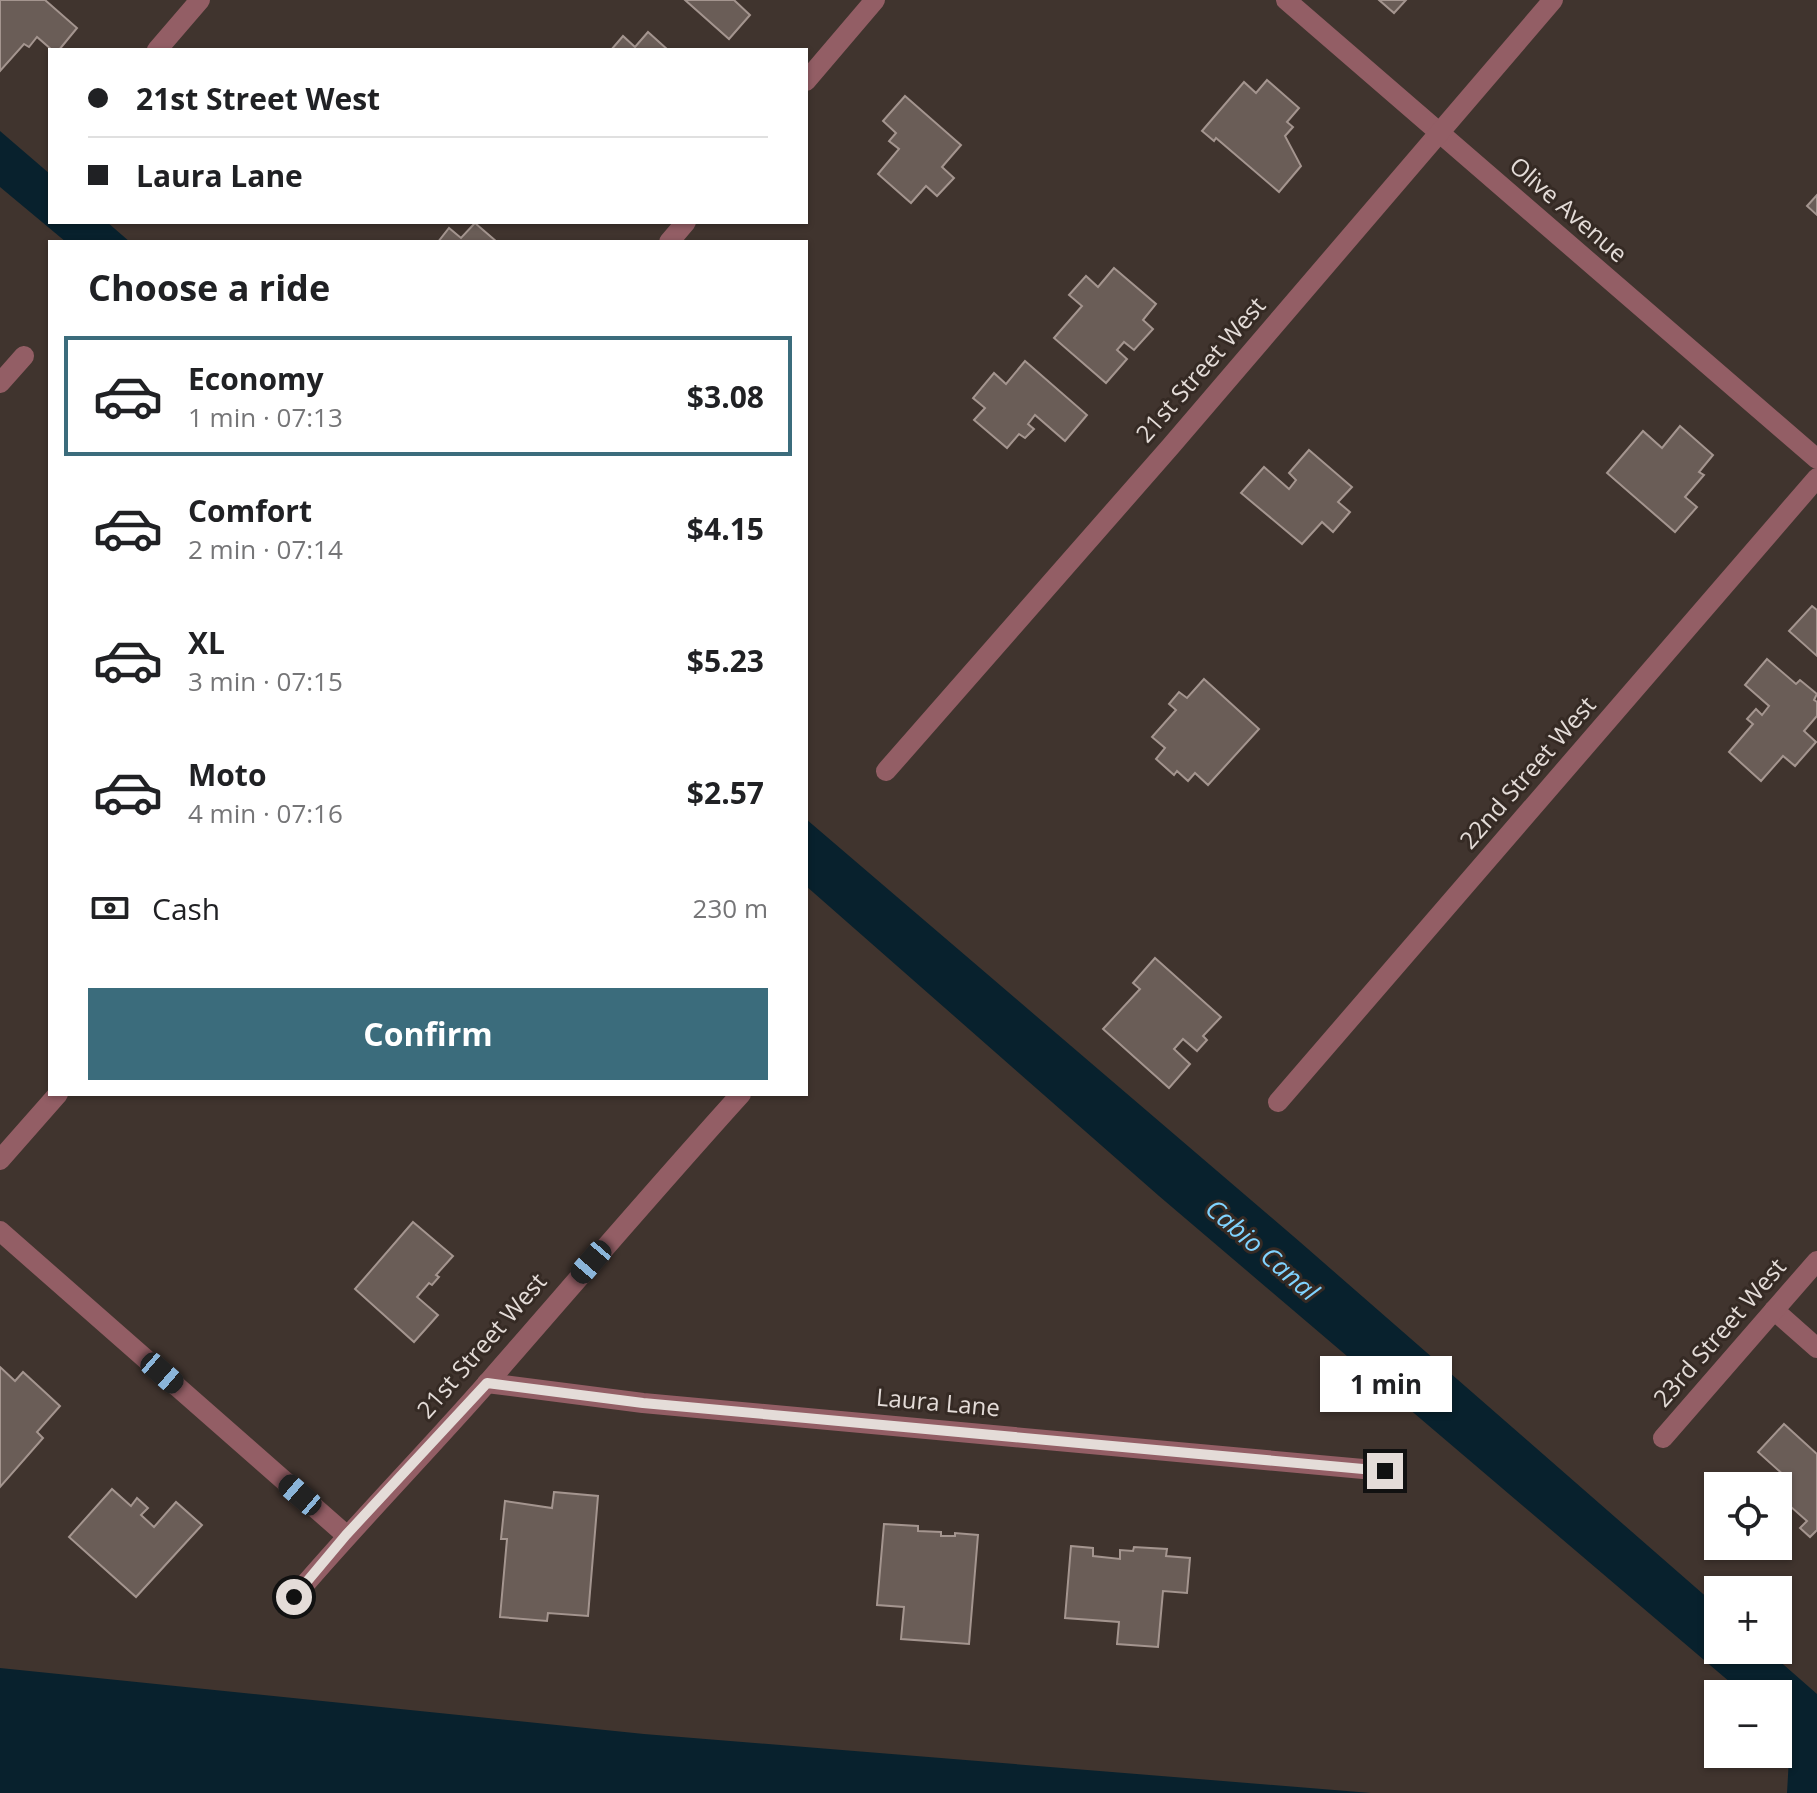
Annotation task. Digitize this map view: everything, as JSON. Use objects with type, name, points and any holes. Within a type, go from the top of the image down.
[{"type":"street","points":[[159,48],[200,0]]},
{"type":"street","points":[[808,79],[875,0]]},
{"type":"street","name":"Olive Avenue","points":[[1286,0],[1817,459]]},
{"type":"street","name":"21st Street West","points":[[886,771],[1171,446],[1553,0]]},
{"type":"street","points":[[671,240],[684,224]]},
{"type":"street","points":[[0,383],[24,356]]},
{"type":"street","name":"22nd Street West","points":[[1278,1102],[1817,478]]},
{"type":"street","points":[[0,1160],[56,1096]]},
{"type":"street","name":"21st Street West","points":[[294,1597],[739,1096]]},
{"type":"street","points":[[0,1231],[346,1535]]},
{"type":"street","name":"23rd Street West","points":[[1663,1438],[1817,1261]]},
{"type":"street","points":[[1774,1310],[1817,1348]]},
{"type":"street","name":"Laura Lane","points":[[487,1383],[643,1403],[1385,1471]]},
{"type":"water","points":[[0,131],[48,172],[48,224],[109,224],[128,240],[64,240],[0,187]]},
{"type":"water","name":"Cabio Canal","points":[[808,821],[1300,1242],[1704,1595],[1704,1660],[1159,1196],[808,888]]},
{"type":"water","points":[[1709,1664],[1783,1664],[1817,1694],[1817,1793],[1787,1793],[1788,1768],[1792,1768],[1792,1680],[1728,1680]]},
{"type":"water","points":[[0,1668],[644,1734],[1371,1793],[0,1793]]},
{"type":"building","points":[[0,0],[45,0],[77,28],[61,48],[50,48],[37,37],[29,47],[24,44],[0,71]]},
{"type":"building","points":[[685,0],[734,0],[750,15],[729,39]]},
{"type":"building","points":[[1379,0],[1406,0],[1394,13]]},
{"type":"building","points":[[648,32],[666,48],[613,48],[623,36],[635,47]]},
{"type":"building","points":[[1267,80],[1299,108],[1287,122],[1293,127],[1285,136],[1301,166],[1279,192],[1216,138],[1214,141],[1202,131],[1244,82],[1256,93]]},
{"type":"building","points":[[905,96],[961,145],[942,167],[954,178],[937,196],[926,186],[911,203],[878,174],[899,149],[889,141],[896,133],[883,121]]},
{"type":"building","points":[[1817,195],[1817,215],[1807,206]]},
{"type":"building","points":[[476,224],[495,240],[440,240],[449,228],[461,238]]},
{"type":"building","points":[[1114,268],[1156,304],[1143,320],[1153,329],[1134,350],[1124,342],[1117,350],[1127,359],[1106,383],[1054,338],[1082,306],[1069,295],[1086,276],[1098,287]]},
{"type":"building","points":[[1025,361],[1087,415],[1065,441],[1035,415],[1028,424],[1034,429],[1025,438],[1019,434],[1007,448],[974,420],[985,408],[973,398],[994,373],[1006,384]]},
{"type":"building","points":[[1680,426],[1713,455],[1699,472],[1704,475],[1685,497],[1697,507],[1675,532],[1607,473],[1643,431],[1662,448]]},
{"type":"building","points":[[1309,450],[1352,487],[1338,502],[1350,512],[1333,532],[1322,522],[1302,544],[1241,493],[1264,467],[1289,489],[1296,480],[1289,473]]},
{"type":"building","points":[[1812,606],[1817,610],[1817,656],[1789,631]]},
{"type":"building","points":[[1767,659],[1796,684],[1800,680],[1817,694],[1814,700],[1817,702],[1817,716],[1804,731],[1816,742],[1795,766],[1783,756],[1761,781],[1729,752],[1753,724],[1747,719],[1756,709],[1762,715],[1769,706],[1745,685]]},
{"type":"building","points":[[1204,679],[1259,729],[1208,785],[1195,773],[1188,781],[1177,771],[1174,775],[1156,759],[1165,748],[1152,737],[1176,710],[1169,704],[1179,692],[1187,698]]},
{"type":"building","points":[[1155,958],[1221,1017],[1203,1036],[1207,1040],[1197,1051],[1183,1039],[1174,1049],[1190,1064],[1169,1088],[1103,1029],[1140,989],[1133,983]]},
{"type":"building","points":[[413,1222],[453,1256],[436,1275],[439,1277],[432,1285],[429,1283],[417,1297],[438,1315],[414,1342],[355,1289]]},
{"type":"building","points":[[0,1367],[15,1381],[23,1372],[60,1406],[37,1432],[43,1438],[0,1487]]},
{"type":"building","points":[[1784,1424],[1817,1454],[1817,1530],[1810,1537],[1800,1528],[1807,1521],[1792,1508],[1792,1472],[1780,1472],[1758,1452]]},
{"type":"building","points":[[112,1489],[131,1506],[137,1498],[148,1508],[141,1515],[154,1527],[176,1502],[202,1525],[136,1597],[69,1537]]},
{"type":"building","points":[[554,1492],[598,1496],[588,1616],[548,1613],[547,1621],[500,1617],[507,1539],[501,1539],[505,1501],[552,1508]]},
{"type":"building","points":[[884,1524],[918,1526],[918,1531],[941,1532],[941,1536],[955,1536],[955,1533],[978,1535],[969,1644],[901,1639],[904,1607],[877,1605]]},
{"type":"building","points":[[1071,1546],[1093,1548],[1093,1556],[1120,1559],[1120,1550],[1133,1551],[1134,1547],[1167,1549],[1166,1556],[1190,1558],[1187,1593],[1163,1591],[1158,1647],[1117,1644],[1119,1622],[1065,1618]]},
{"type":"route","points":[[294,1597],[346,1535],[487,1383],[643,1403],[1385,1471]]}]
